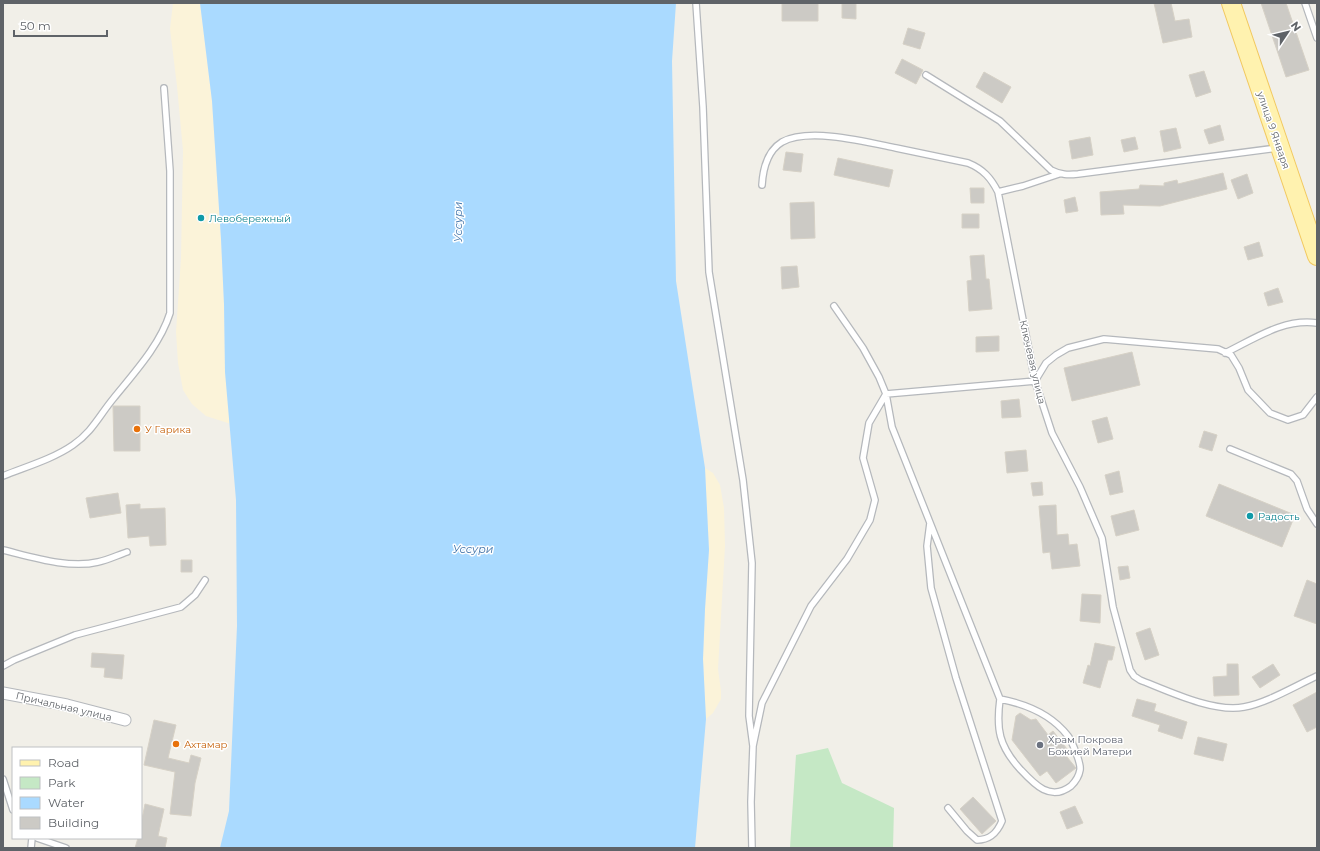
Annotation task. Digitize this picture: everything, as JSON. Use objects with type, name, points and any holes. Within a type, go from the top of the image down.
[{"type":"main road","name":"улица 9 Января","points":[[1231,3],[1317,256]]},
{"type":"street","name":"Причальная улица","points":[[3,693],[67,705],[125,720]]},
{"type":"lane","points":[[696,3],[703,107],[709,272],[743,480],[752,563],[749,716],[753,746],[751,802],[752,848]]},
{"type":"lane","points":[[1305,3],[1317,38]]},
{"type":"lane","points":[[1313,25],[1317,20]]},
{"type":"lane","points":[[926,74],[1000,121],[1052,170],[1059,174],[1078,174],[1279,147]]},
{"type":"lane","points":[[3,476],[59,453],[72,446],[87,434],[138,367],[166,324],[170,312],[170,171],[164,88]]},
{"type":"lane","name":"Ключевая улица","points":[[762,185],[766,161],[774,148],[782,142],[798,137],[837,136],[968,163],[982,170],[993,182],[998,192],[1035,381],[1052,432],[1080,487],[1102,538],[1113,607],[1128,664],[1134,676],[1140,680],[1188,699],[1218,706],[1235,708],[1257,704],[1317,676]]},
{"type":"lane","points":[[998,192],[1024,186],[1059,174]]},
{"type":"lane","points":[[834,306],[863,348],[879,377],[886,394],[892,427],[1000,699],[998,725],[1002,740],[1009,755],[1036,785],[1050,792],[1064,791],[1074,783],[1080,770],[1078,758],[1069,737],[1056,724],[1033,708],[1000,699]]},
{"type":"lane","points":[[1225,353],[1292,323],[1317,323]]},
{"type":"lane","points":[[886,394],[1035,381],[1046,363],[1056,355],[1068,348],[1104,339],[1218,349],[1231,355],[1239,368],[1248,390],[1270,413],[1288,420],[1303,415],[1317,397]]},
{"type":"lane","points":[[753,746],[762,703],[811,606],[847,559],[870,520],[875,500],[863,458],[869,423],[886,394]]},
{"type":"lane","points":[[1230,449],[1291,474],[1297,481],[1307,509],[1317,524]]},
{"type":"lane","points":[[930,523],[927,546],[931,588],[956,678],[1002,821],[998,830],[986,840],[977,840],[967,832],[948,808]]},
{"type":"lane","points":[[3,550],[42,559],[74,564],[98,562],[127,552]]},
{"type":"lane","points":[[3,666],[75,635],[181,607],[195,595],[205,580]]},
{"type":"lane","points":[[3,779],[12,807]]},
{"type":"lane","points":[[40,839],[66,848]]},
{"type":"green space","points":[[828,748],[842,783],[894,808],[893,848],[790,848],[796,755]]},
{"type":"sand","name":"Левобережный","points":[[173,3],[200,3],[212,101],[221,239],[225,372],[231,424],[206,416],[192,404],[183,390],[178,363],[176,332],[181,258],[183,151],[170,29]]},
{"type":"sand","points":[[705,468],[713,473],[720,485],[724,508],[725,546],[718,669],[721,699],[713,713],[706,719],[703,659],[709,550]]},
{"type":"water","name":"Уссури","points":[[200,3],[676,3],[672,61],[676,281],[705,468],[709,550],[703,659],[706,719],[695,848],[220,848],[229,811],[237,626],[236,500],[225,372],[221,239],[212,101]]},
{"type":"building","points":[[782,3],[818,3],[818,21],[782,21]]},
{"type":"building","points":[[842,3],[856,3],[856,19],[842,18]]},
{"type":"building","points":[[1154,3],[1171,3],[1175,21],[1189,19],[1192,37],[1163,43]]},
{"type":"building","points":[[1261,3],[1286,3],[1309,70],[1286,77]]},
{"type":"building","points":[[908,28],[925,33],[920,49],[903,44]]},
{"type":"building","points":[[902,59],[923,70],[916,84],[895,73]]},
{"type":"building","points":[[1204,71],[1211,92],[1196,97],[1189,75]]},
{"type":"building","points":[[984,72],[1011,87],[1002,103],[976,87]]},
{"type":"building","points":[[1220,125],[1224,140],[1209,144],[1204,130]]},
{"type":"building","points":[[1176,128],[1181,148],[1164,152],[1160,131]]},
{"type":"building","points":[[1090,137],[1093,155],[1072,159],[1069,141]]},
{"type":"building","points":[[1135,137],[1138,149],[1124,152],[1121,140]]},
{"type":"building","points":[[786,152],[803,154],[801,172],[783,170]]},
{"type":"building","points":[[838,158],[893,170],[889,187],[834,175]]},
{"type":"building","points":[[1223,173],[1227,189],[1160,206],[1123,205],[1124,214],[1101,215],[1100,192],[1139,189],[1140,185],[1164,186],[1164,183],[1177,180],[1178,184]]},
{"type":"building","points":[[1247,174],[1253,193],[1238,199],[1231,180]]},
{"type":"building","points":[[970,188],[984,188],[984,203],[971,203]]},
{"type":"building","points":[[1075,197],[1078,211],[1066,213],[1064,200]]},
{"type":"building","points":[[814,202],[815,238],[791,239],[790,203]]},
{"type":"building","points":[[962,214],[979,214],[979,228],[962,228]]},
{"type":"building","points":[[1259,242],[1263,256],[1248,260],[1244,247]]},
{"type":"building","points":[[984,255],[986,279],[989,279],[992,309],[969,311],[967,281],[972,280],[970,256]]},
{"type":"building","points":[[797,266],[799,287],[782,289],[781,267]]},
{"type":"building","points":[[1278,288],[1283,302],[1268,306],[1264,293]]},
{"type":"building","points":[[999,336],[999,351],[976,352],[976,337]]},
{"type":"building","points":[[1132,352],[1140,385],[1072,401],[1064,368]]},
{"type":"building","points":[[1019,399],[1021,417],[1002,418],[1001,401]]},
{"type":"building","points":[[113,406],[140,406],[140,451],[114,451]]},
{"type":"building","points":[[1107,417],[1113,439],[1098,443],[1092,421]]},
{"type":"building","points":[[1204,431],[1217,435],[1212,451],[1199,447]]},
{"type":"building","points":[[1026,450],[1028,471],[1007,473],[1005,452]]},
{"type":"building","points":[[1119,471],[1123,492],[1110,495],[1105,475]]},
{"type":"building","points":[[1042,482],[1043,495],[1033,496],[1031,483]]},
{"type":"building","name":"Радость","points":[[1219,484],[1295,515],[1282,547],[1206,516]]},
{"type":"building","points":[[118,493],[121,513],[90,518],[86,498]]},
{"type":"building","points":[[140,504],[140,509],[165,508],[166,545],[150,546],[149,536],[128,538],[126,505]]},
{"type":"building","points":[[1056,505],[1057,535],[1068,534],[1069,545],[1077,544],[1080,566],[1052,569],[1050,552],[1043,553],[1039,506]]},
{"type":"building","points":[[1134,510],[1139,530],[1116,536],[1111,516]]},
{"type":"building","points":[[181,560],[192,560],[192,572],[181,572]]},
{"type":"building","points":[[1128,566],[1130,578],[1120,580],[1118,567]]},
{"type":"building","points":[[1307,580],[1317,584],[1317,624],[1294,616]]},
{"type":"building","points":[[1082,594],[1101,595],[1100,623],[1080,621]]},
{"type":"building","points":[[1150,628],[1159,655],[1145,660],[1136,633]]},
{"type":"building","points":[[1095,643],[1115,647],[1112,660],[1108,660],[1100,688],[1083,683],[1088,665],[1090,666]]},
{"type":"building","points":[[92,653],[124,655],[122,679],[104,677],[105,668],[91,667]]},
{"type":"building","points":[[1227,664],[1238,664],[1239,695],[1214,696],[1213,677],[1227,676]]},
{"type":"building","points":[[1273,664],[1280,675],[1260,688],[1252,677]]},
{"type":"building","points":[[1317,692],[1317,727],[1307,732],[1293,705]]},
{"type":"building","points":[[1137,699],[1156,704],[1154,711],[1187,722],[1182,739],[1158,731],[1160,725],[1132,716]]},
{"type":"building","name":"Храм Покрова Божией Матери","points":[[1020,713],[1031,720],[1036,719],[1048,735],[1053,731],[1067,749],[1063,752],[1076,768],[1056,783],[1047,771],[1040,776],[1012,740],[1016,716]]},
{"type":"building","points":[[154,720],[176,725],[168,758],[189,763],[191,755],[201,758],[195,783],[191,816],[170,814],[175,772],[144,765]]},
{"type":"building","points":[[1198,737],[1227,744],[1223,761],[1194,754]]},
{"type":"building","points":[[973,797],[996,821],[982,834],[960,809]]},
{"type":"building","points":[[145,804],[164,809],[158,836],[167,838],[165,848],[135,848],[138,839],[142,839],[142,819]]},
{"type":"building","points":[[1075,806],[1083,823],[1067,829],[1060,812]]},
{"type":"place","name":"Левобережный","points":[[201,218]]},
{"type":"place","name":"У Гарика","points":[[137,429]]},
{"type":"place","name":"Радость","points":[[1250,516]]},
{"type":"place","name":"Ахтамар","points":[[176,744]]},
{"type":"place","name":"Храм Покрова Божией Матери","points":[[1040,745]]}]
